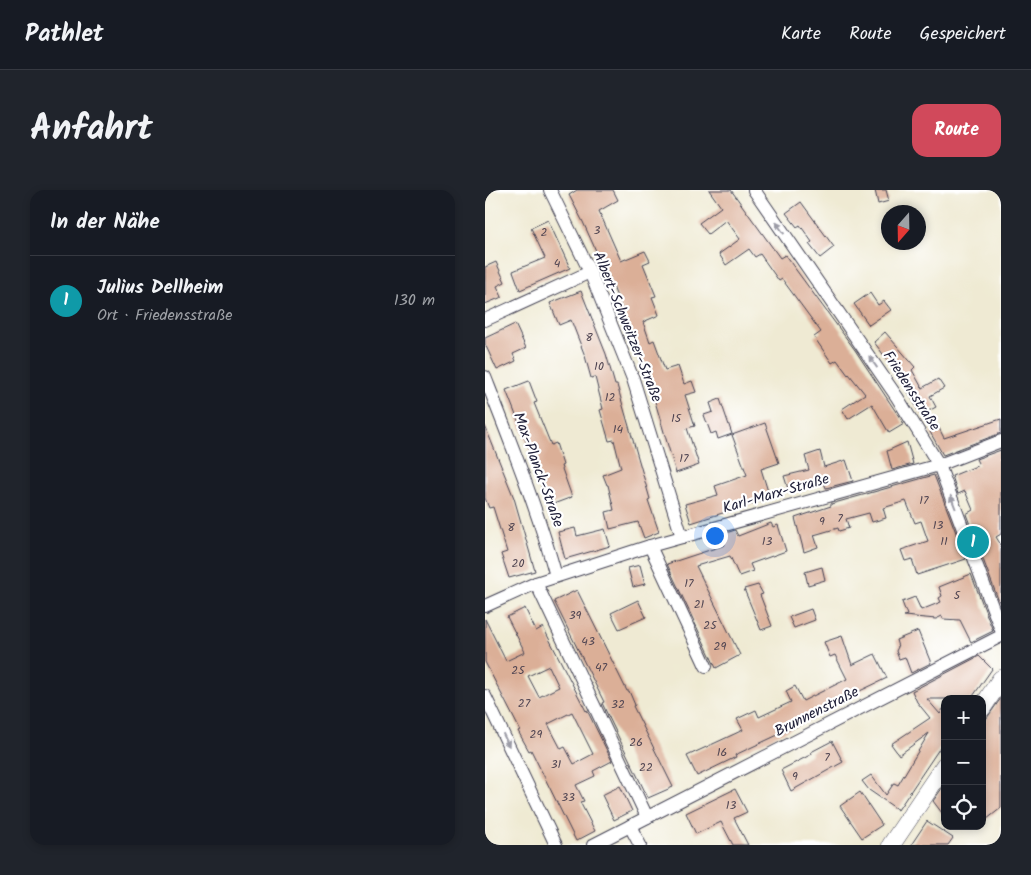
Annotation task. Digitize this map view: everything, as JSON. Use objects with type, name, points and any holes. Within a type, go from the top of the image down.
[{"type":"street","name":"Albert-Schweitzer-Straße","points":[[550,190],[590,272],[633,379],[681,537]]},
{"type":"street","name":"Friedensstraße","points":[[754,190],[897,397],[939,465],[1001,630]]},
{"type":"street","points":[[485,320],[590,272]]},
{"type":"street","name":"Max-Planck-Straße","points":[[485,377],[515,452],[557,576]]},
{"type":"street","name":"Karl-Marx-Straße","points":[[485,606],[535,583],[650,546],[939,465],[1001,441]]},
{"type":"street","points":[[650,546],[706,666]]},
{"type":"street","points":[[535,583],[647,817]]},
{"type":"street","name":"Brunnenstraße","points":[[593,845],[1001,636]]},
{"type":"street","points":[[986,702],[1001,679]]},
{"type":"street","points":[[485,696],[556,845]]},
{"type":"street","points":[[891,845],[941,771]]},
{"type":"street","points":[[630,826],[639,845]]},
{"type":"building","points":[[577,190],[613,190],[618,200],[599,211],[621,261],[645,251],[650,261],[643,264],[656,296],[652,297],[659,315],[643,322],[650,342],[654,340],[665,370],[678,366],[684,384],[692,381],[696,392],[685,395],[695,426],[687,428],[699,465],[676,473],[644,364],[607,272],[569,195]]},
{"type":"building","points":[[709,190],[731,190],[780,258],[785,255],[855,350],[904,424],[889,433],[872,404],[848,419],[842,409],[865,394],[837,360],[832,363],[814,337],[821,332],[782,279],[779,281],[760,254],[755,257],[749,249],[726,265],[719,254],[740,239],[726,220],[708,234],[699,223],[721,207]]},
{"type":"building","points":[[875,190],[886,190],[889,201],[878,204]]},
{"type":"building","points":[[801,202],[834,247],[820,258],[809,244],[812,242],[800,225],[797,227],[786,213]]},
{"type":"building","points":[[548,220],[570,268],[520,290],[513,271],[545,258],[531,228]]},
{"type":"building","points":[[496,262],[505,282],[497,286],[502,297],[485,304],[485,267]]},
{"type":"building","points":[[581,291],[606,354],[615,385],[617,385],[650,499],[648,500],[659,532],[644,538],[638,522],[610,529],[606,512],[614,510],[608,485],[603,475],[621,468],[614,440],[609,441],[600,410],[603,409],[595,377],[591,378],[571,320],[559,325],[550,303]]},
{"type":"building","points":[[870,293],[878,305],[884,301],[891,310],[869,325],[854,304]]},
{"type":"building","points":[[515,324],[526,348],[513,354],[516,361],[497,370],[485,344],[485,338]]},
{"type":"building","points":[[885,332],[915,367],[912,370],[922,388],[938,379],[944,388],[930,396],[936,407],[921,415],[906,385],[874,342]]},
{"type":"building","points":[[529,381],[537,402],[534,403],[551,445],[556,443],[563,465],[561,466],[572,497],[548,506],[541,485],[543,484],[506,390]]},
{"type":"building","points":[[720,399],[732,434],[718,439],[716,432],[711,434],[704,415],[713,412],[710,403]]},
{"type":"building","points":[[1001,419],[1001,433],[943,455],[930,432],[939,428],[944,438]]},
{"type":"building","points":[[765,423],[779,463],[761,469],[770,498],[691,523],[685,504],[718,495],[715,486],[747,475],[732,435]]},
{"type":"building","points":[[485,426],[514,498],[535,571],[509,578],[501,554],[507,552],[493,507],[489,508],[485,498]]},
{"type":"building","points":[[907,442],[913,464],[892,470],[887,451]]},
{"type":"building","points":[[1001,450],[1001,534],[996,537],[1001,545],[1001,607],[966,514],[973,510],[965,491],[958,494],[952,476],[979,465],[976,459]]},
{"type":"building","points":[[820,451],[824,467],[846,460],[853,481],[826,488],[824,483],[789,492],[784,476],[809,470],[805,456]]},
{"type":"building","points":[[934,475],[966,559],[917,575],[912,559],[905,561],[901,550],[928,541],[921,521],[915,523],[906,501],[883,508],[886,518],[872,522],[869,513],[846,519],[849,528],[839,531],[838,528],[814,535],[818,547],[804,552],[795,518],[831,506],[831,504]]},
{"type":"building","points":[[771,523],[773,527],[778,525],[786,551],[750,564],[753,571],[739,576],[730,556],[696,566],[740,655],[716,668],[667,564],[725,545],[721,535],[735,530],[738,536]]},
{"type":"building","points":[[575,528],[577,536],[605,529],[610,546],[565,559],[558,532]]},
{"type":"building","points":[[640,565],[645,584],[633,587],[628,568]]},
{"type":"building","points":[[822,567],[825,580],[808,585],[805,572]]},
{"type":"building","points":[[971,574],[993,631],[971,642],[960,620],[943,619],[942,616],[936,619],[904,616],[907,615],[902,602],[915,597],[921,610],[941,602],[939,598],[942,596],[939,587]]},
{"type":"building","points":[[758,585],[763,594],[760,595],[772,626],[761,630],[744,589]]},
{"type":"building","points":[[577,590],[627,691],[629,691],[635,705],[633,706],[673,787],[648,798],[602,703],[604,702],[554,601]]},
{"type":"building","points":[[638,600],[646,617],[619,629],[611,613]]},
{"type":"building","points":[[525,608],[536,631],[543,627],[612,761],[593,771],[595,776],[576,785],[584,801],[580,802],[595,831],[576,841],[531,750],[529,751],[518,731],[520,730],[485,662],[485,619],[506,661],[525,652],[507,617]],"holes":[[[549,666],[559,687],[539,697],[528,676]],[[572,712],[593,754],[574,764],[565,747],[561,749],[548,724]]]},
{"type":"building","points":[[811,609],[815,620],[794,628],[789,617]]},
{"type":"building","points":[[918,631],[931,663],[911,673],[905,657],[899,659],[896,651],[898,647],[896,640]]},
{"type":"building","points":[[842,636],[852,665],[875,654],[887,678],[839,701],[840,703],[812,719],[735,755],[736,757],[697,776],[687,756],[743,730],[737,719],[756,710],[759,717],[791,702],[786,691],[795,686],[803,701],[847,679],[835,655],[830,657],[824,642]]},
{"type":"building","points":[[979,656],[992,669],[974,695],[941,695],[941,699],[927,699],[940,714],[941,712],[941,746],[898,810],[869,790],[862,781],[871,775],[886,795],[894,783],[898,785],[929,733],[899,755],[891,744],[930,718],[917,702],[912,691]]},
{"type":"building","points":[[1001,698],[1001,808],[986,820],[986,740],[986,719]]},
{"type":"building","points":[[832,741],[843,762],[791,791],[781,770]]},
{"type":"building","points":[[620,786],[632,811],[614,820],[602,795]]},
{"type":"building","points":[[735,789],[747,812],[734,818],[748,845],[733,845],[721,822],[696,834],[686,813]]},
{"type":"building","points":[[941,790],[941,812],[933,801]]},
{"type":"building","points":[[860,792],[882,825],[862,838],[840,806]]},
{"type":"building","points":[[927,821],[953,838],[948,845],[911,845]]},
{"type":"place","name":"Julius Dellheim","points":[[973,542]]}]
